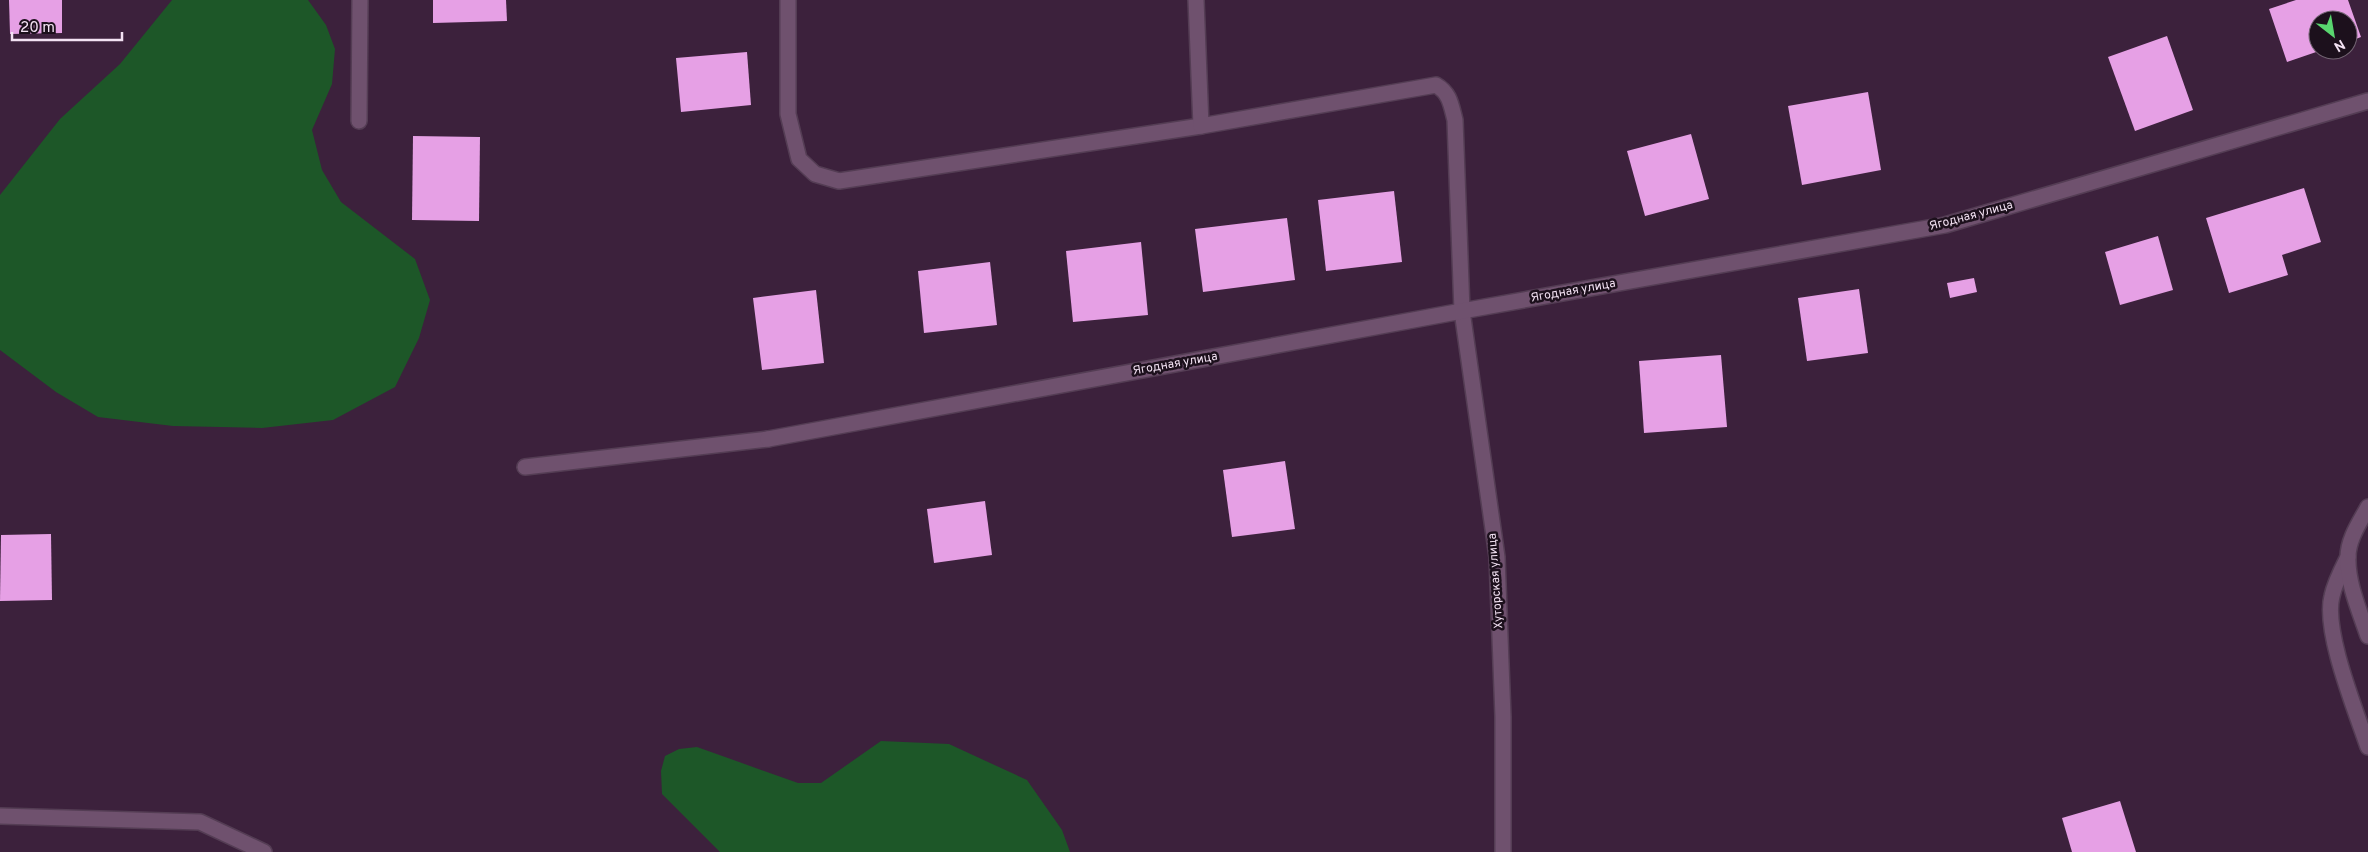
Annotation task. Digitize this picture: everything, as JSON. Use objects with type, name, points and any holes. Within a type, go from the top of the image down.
[{"type":"street","points":[[359,121],[360,0]]},
{"type":"street","name":"Хуторская улица","points":[[788,0],[788,114],[799,159],[816,174],[839,181],[1201,126],[1436,85],[1444,89],[1449,98],[1455,120],[1462,311],[1496,557],[1503,717],[1503,852]]},
{"type":"street","points":[[1196,0],[1201,126]]},
{"type":"street","name":"Ягодная улица","points":[[525,468],[768,439],[1462,311],[1945,225],[2368,101]]},
{"type":"street","points":[[2368,507],[2353,535],[2348,557],[2332,596],[2330,617],[2334,642],[2368,747]]},
{"type":"street","points":[[2348,557],[2351,583],[2368,636]]},
{"type":"street","points":[[0,816],[200,822],[264,852]]},
{"type":"green space","points":[[172,0],[308,0],[326,25],[335,49],[332,84],[312,130],[322,170],[341,202],[415,259],[430,300],[419,338],[395,387],[333,420],[262,428],[173,426],[98,417],[56,392],[0,350],[0,195],[60,119],[120,64]]},
{"type":"green space","points":[[881,741],[949,744],[1027,780],[1062,830],[1070,852],[720,852],[662,794],[661,771],[665,756],[679,749],[697,747],[798,783],[821,783]]},
{"type":"building","points":[[9,0],[62,0],[62,33],[10,34]]},
{"type":"building","points":[[433,0],[506,0],[507,21],[433,23]]},
{"type":"building","points":[[2296,0],[2348,0],[2352,10],[2308,10],[2308,55],[2287,62],[2269,9]]},
{"type":"building","points":[[2167,36],[2193,110],[2135,131],[2108,57]]},
{"type":"building","points":[[747,52],[751,105],[681,112],[676,58]]},
{"type":"building","points":[[1868,92],[1881,170],[1802,185],[1788,106]]},
{"type":"building","points":[[1691,134],[1709,199],[1645,216],[1627,151]]},
{"type":"building","points":[[413,136],[480,137],[479,221],[412,220]]},
{"type":"building","points":[[2304,188],[2321,242],[2282,255],[2288,275],[2229,293],[2206,218]]},
{"type":"building","points":[[1394,191],[1402,262],[1326,271],[1318,200]]},
{"type":"building","points":[[1287,218],[1295,280],[1203,292],[1195,229]]},
{"type":"building","points":[[2158,236],[2173,290],[2120,305],[2105,252]]},
{"type":"building","points":[[1141,242],[1148,315],[1073,322],[1066,251]]},
{"type":"building","points":[[990,262],[997,325],[924,333],[918,271]]},
{"type":"building","points":[[1974,278],[1977,292],[1950,298],[1947,283]]},
{"type":"building","points":[[1859,289],[1868,353],[1807,361],[1798,298]]},
{"type":"building","points":[[816,290],[824,363],[762,370],[753,298]]},
{"type":"building","points":[[1721,355],[1727,427],[1644,433],[1639,361]]},
{"type":"building","points":[[1285,461],[1295,529],[1232,537],[1223,470]]},
{"type":"building","points":[[985,501],[992,555],[934,563],[927,509]]},
{"type":"building","points":[[51,534],[52,600],[0,601],[1,535]]},
{"type":"building","points":[[2120,801],[2136,852],[2072,852],[2062,818]]}]
